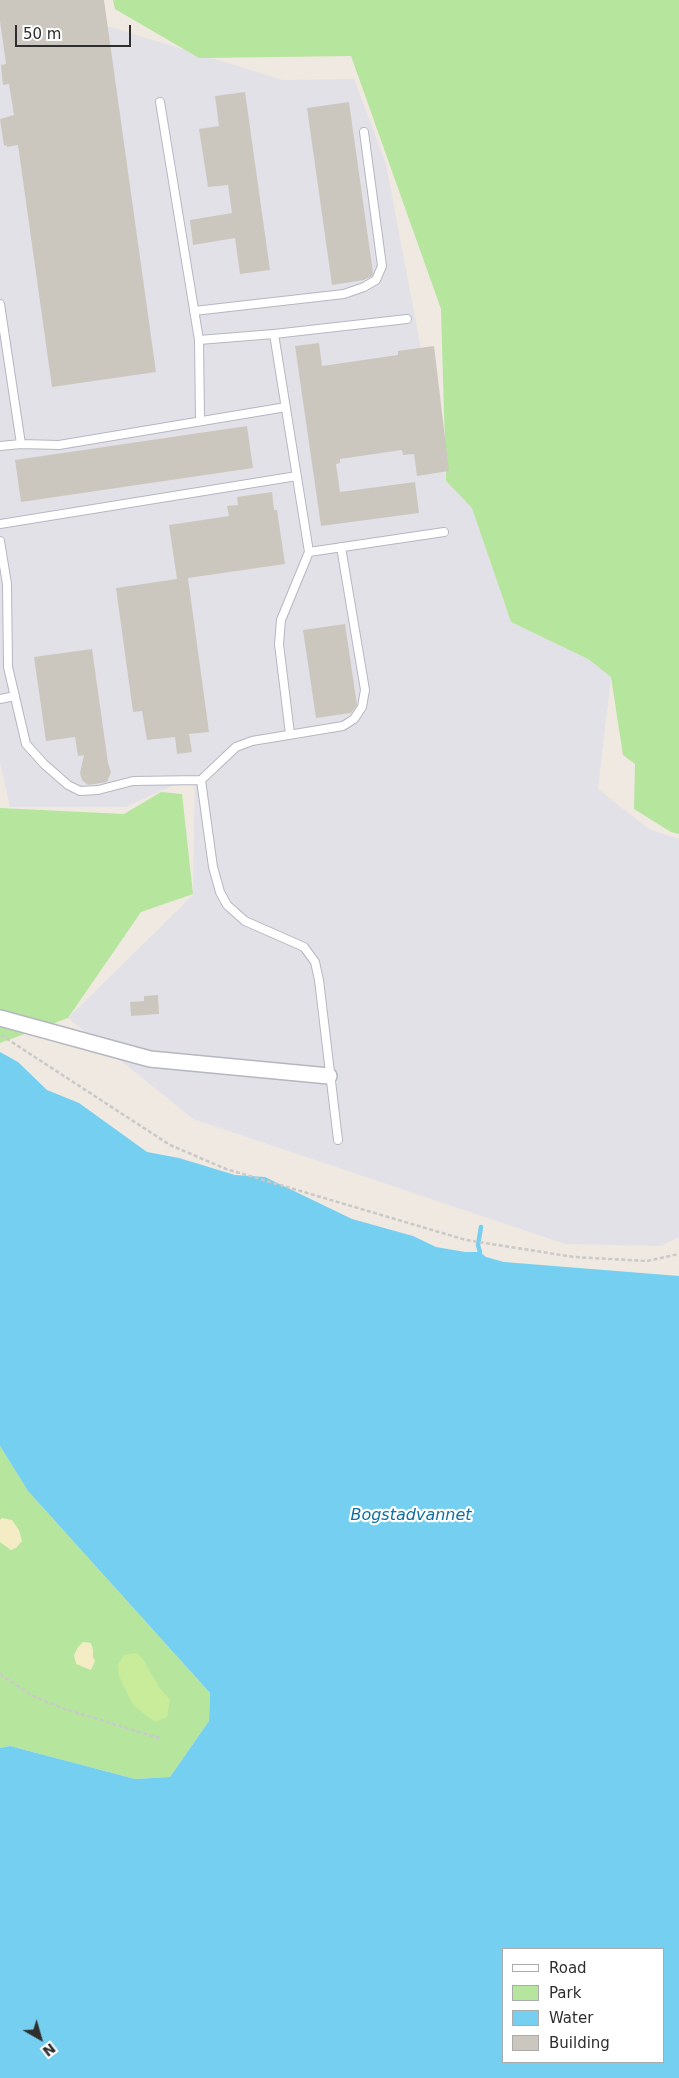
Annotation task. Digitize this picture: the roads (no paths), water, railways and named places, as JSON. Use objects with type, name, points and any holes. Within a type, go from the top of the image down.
[{"type":"street","points":[[0,1018],[150,1059],[329,1076]]},
{"type":"lane","points":[[160,102],[199,340],[200,421]]},
{"type":"lane","points":[[194,311],[344,294],[364,287],[376,280],[382,266],[364,132]]},
{"type":"lane","points":[[0,304],[21,444]]},
{"type":"lane","points":[[199,340],[274,334],[407,319]]},
{"type":"lane","points":[[274,334],[309,552],[281,620],[279,644],[290,734]]},
{"type":"lane","points":[[0,446],[21,444],[60,445],[286,407]]},
{"type":"lane","points":[[0,524],[297,476]]},
{"type":"lane","points":[[309,552],[444,532]]},
{"type":"lane","points":[[0,541],[7,584],[8,667],[26,744],[44,764],[68,785],[80,791],[98,790],[133,781],[201,780],[236,747],[252,741],[343,726],[354,719],[362,707],[365,690],[341,547]]},
{"type":"lane","points":[[0,699],[15,696]]},
{"type":"lane","points":[[201,780],[213,867],[220,892],[227,906],[245,921],[304,947],[315,962],[319,980],[338,1140]]},
{"type":"water","name":"Bogstadvannet","points":[[0,1052],[18,1062],[47,1090],[79,1103],[147,1152],[179,1158],[235,1175],[265,1177],[352,1219],[413,1236],[436,1247],[465,1252],[480,1252],[486,1257],[504,1262],[679,1276],[679,2078],[0,2078],[0,1748],[10,1746],[135,1779],[170,1777],[209,1721],[210,1693],[28,1491],[0,1446]]},
{"type":"waterway","points":[[480,1252],[478,1245],[481,1227]]}]
